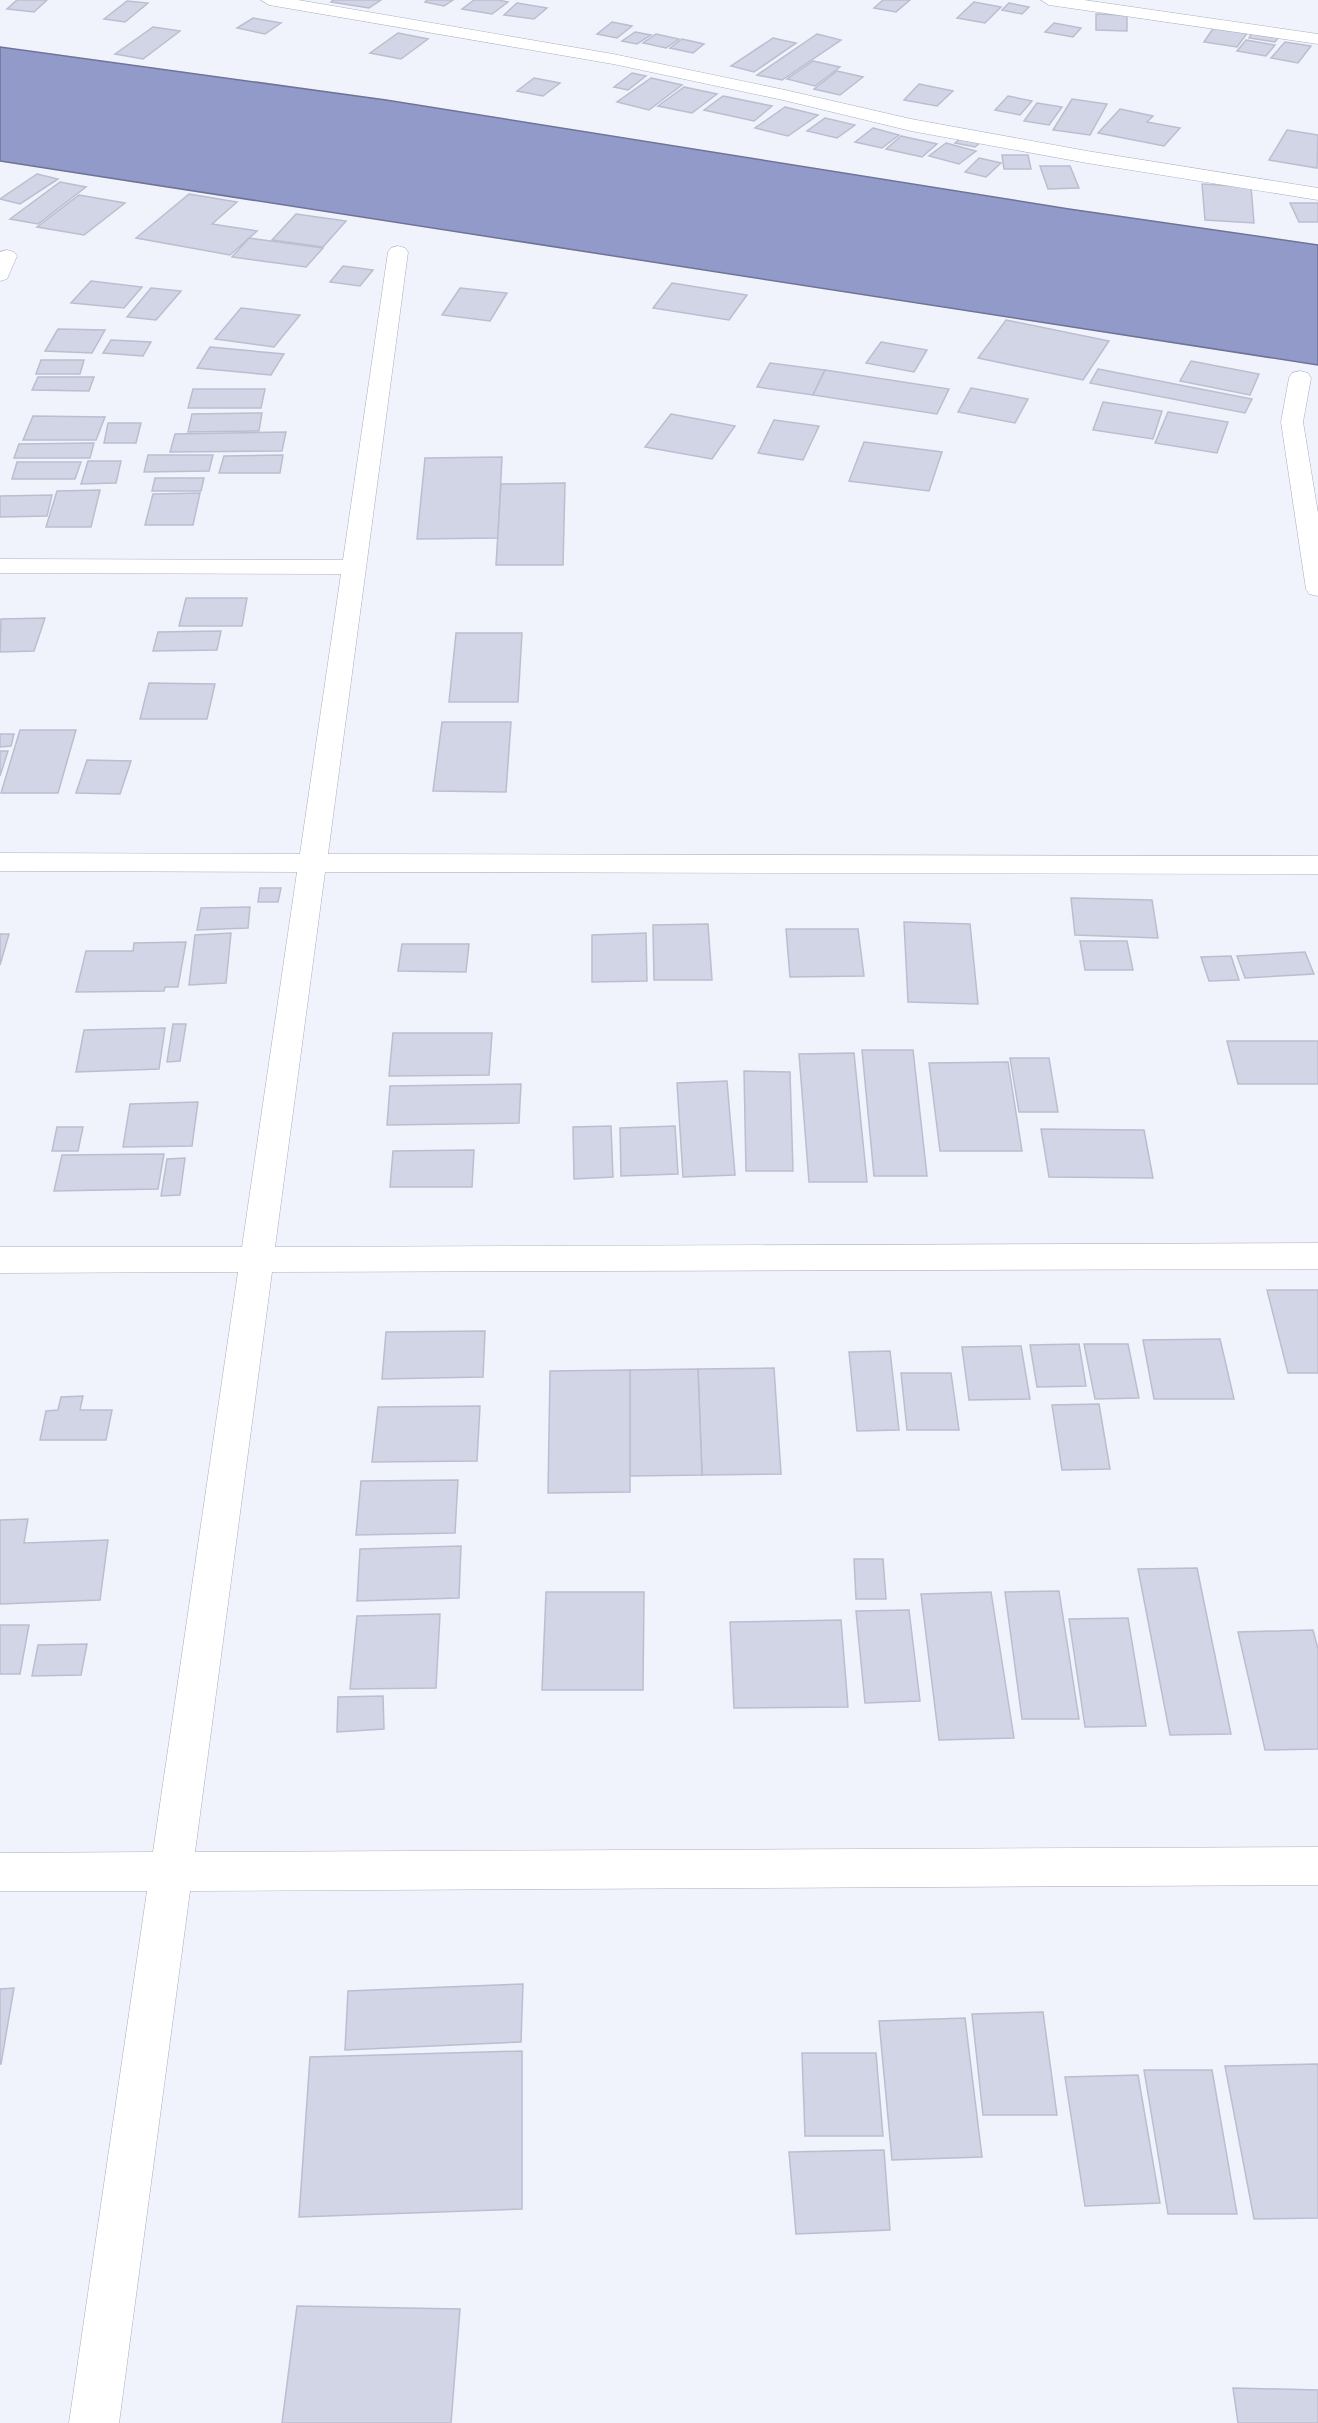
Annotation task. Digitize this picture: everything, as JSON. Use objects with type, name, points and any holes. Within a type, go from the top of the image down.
[{"type":"street","points":[[269,0],[613,59],[785,95],[857,114],[911,125],[1098,159],[1318,194]]},
{"type":"street","points":[[1048,0],[1318,39]]},
{"type":"street","points":[[94,2423],[398,252]]},
{"type":"street","points":[[1300,378],[1292,422],[1318,590]]},
{"type":"street","points":[[1292,422],[1318,428]]},
{"type":"street","points":[[0,566],[354,567]]},
{"type":"street","points":[[0,862],[1318,865]]},
{"type":"street","points":[[0,1260],[1318,1256]]},
{"type":"street","points":[[0,1872],[1318,1866]]},
{"type":"water","points":[[0,47],[386,100],[1069,209],[1318,245],[1318,365],[0,161]]},
{"type":"building","points":[[17,0],[47,0],[34,12],[7,9]]},
{"type":"building","points":[[333,0],[381,0],[369,8],[331,2]]},
{"type":"building","points":[[427,0],[453,0],[444,6],[425,2]]},
{"type":"building","points":[[474,0],[508,2],[492,14],[462,9]]},
{"type":"building","points":[[883,0],[910,0],[896,12],[874,8]]},
{"type":"building","points":[[127,1],[148,3],[125,22],[104,19]]},
{"type":"building","points":[[974,2],[1001,7],[985,23],[957,18]]},
{"type":"building","points":[[517,3],[547,8],[534,19],[504,15]]},
{"type":"building","points":[[1009,3],[1029,7],[1022,14],[1002,10]]},
{"type":"building","points":[[1096,14],[1127,15],[1127,31],[1096,30]]},
{"type":"building","points":[[253,18],[281,23],[265,34],[237,28]]},
{"type":"building","points":[[612,22],[632,26],[617,38],[597,34]]},
{"type":"building","points":[[1054,23],[1081,28],[1073,37],[1045,32]]},
{"type":"building","points":[[153,27],[180,31],[143,59],[115,54]]},
{"type":"building","points":[[1214,27],[1248,32],[1237,47],[1204,42]]},
{"type":"building","points":[[1253,31],[1280,35],[1275,42],[1249,38]]},
{"type":"building","points":[[635,32],[651,35],[637,44],[622,41]]},
{"type":"building","points":[[398,33],[428,39],[401,59],[370,53]]},
{"type":"building","points":[[656,34],[679,39],[666,48],[643,43]]},
{"type":"building","points":[[817,34],[841,40],[782,80],[757,75]]},
{"type":"building","points":[[773,38],[796,43],[754,72],[731,66]]},
{"type":"building","points":[[682,39],[704,44],[693,53],[670,48]]},
{"type":"building","points":[[1246,40],[1275,45],[1266,56],[1237,51]]},
{"type":"building","points":[[1285,42],[1311,46],[1298,63],[1271,58]]},
{"type":"building","points":[[813,61],[840,67],[815,86],[787,79]]},
{"type":"building","points":[[837,71],[863,77],[840,95],[814,89]]},
{"type":"building","points":[[632,73],[646,76],[628,90],[614,87]]},
{"type":"building","points":[[534,78],[560,83],[543,96],[517,91]]},
{"type":"building","points":[[651,78],[682,85],[649,110],[617,102]]},
{"type":"building","points":[[919,84],[953,91],[937,106],[904,100]]},
{"type":"building","points":[[684,87],[717,94],[692,113],[658,106]]},
{"type":"building","points":[[723,96],[772,106],[754,121],[704,110]]},
{"type":"building","points":[[1008,96],[1032,101],[1020,115],[995,110]]},
{"type":"building","points":[[1072,99],[1107,104],[1090,135],[1053,130]]},
{"type":"building","points":[[1037,103],[1062,107],[1049,125],[1024,121]]},
{"type":"building","points":[[785,107],[818,115],[788,136],[755,128]]},
{"type":"building","points":[[1120,109],[1153,116],[1147,122],[1180,128],[1164,146],[1098,133]]},
{"type":"building","points":[[825,118],[855,125],[837,138],[807,131]]},
{"type":"building","points":[[873,128],[899,135],[882,148],[855,142]]},
{"type":"building","points":[[1287,130],[1318,135],[1317,168],[1269,160]]},
{"type":"building","points":[[901,136],[937,144],[922,157],[886,149]]},
{"type":"building","points":[[961,138],[981,142],[975,147],[955,143]]},
{"type":"building","points":[[946,143],[976,151],[959,164],[929,156]]},
{"type":"building","points":[[1002,155],[1028,155],[1031,169],[1004,169]]},
{"type":"building","points":[[979,158],[1001,163],[986,177],[965,172]]},
{"type":"building","points":[[1040,166],[1070,166],[1079,188],[1048,189]]},
{"type":"building","points":[[37,174],[58,179],[20,204],[0,199]]},
{"type":"building","points":[[60,182],[86,187],[38,224],[10,219]]},
{"type":"building","points":[[1202,184],[1251,187],[1254,223],[1205,220]]},
{"type":"building","points":[[189,194],[237,202],[212,224],[257,231],[230,255],[136,238]]},
{"type":"building","points":[[79,195],[125,203],[84,235],[37,227]]},
{"type":"building","points":[[1290,203],[1318,203],[1318,222],[1299,222]]},
{"type":"building","points":[[296,214],[346,221],[323,247],[272,240]]},
{"type":"building","points":[[249,238],[323,248],[306,267],[232,257]]},
{"type":"building","points":[[343,266],[373,270],[360,286],[330,282]]},
{"type":"building","points":[[91,281],[142,287],[124,308],[71,303]]},
{"type":"building","points":[[672,283],[747,295],[729,320],[653,308]]},
{"type":"building","points":[[151,288],[181,291],[156,320],[127,317]]},
{"type":"building","points":[[460,288],[507,293],[490,321],[442,315]]},
{"type":"building","points":[[241,308],[300,315],[274,347],[215,339]]},
{"type":"building","points":[[1006,320],[1109,341],[1083,380],[978,358]]},
{"type":"building","points":[[58,329],[105,330],[92,353],[45,351]]},
{"type":"building","points":[[111,340],[151,342],[143,356],[103,353]]},
{"type":"building","points":[[881,342],[927,350],[914,372],[866,363]]},
{"type":"building","points":[[210,347],[284,354],[271,375],[197,368]]},
{"type":"building","points":[[41,360],[84,360],[80,374],[36,374]]},
{"type":"building","points":[[1191,361],[1259,374],[1250,395],[1180,381]]},
{"type":"building","points":[[770,363],[825,370],[813,395],[757,387]]},
{"type":"building","points":[[1098,369],[1252,399],[1245,413],[1090,383]]},
{"type":"building","points":[[825,370],[949,389],[937,414],[813,395]]},
{"type":"building","points":[[38,377],[94,377],[89,391],[32,390]]},
{"type":"building","points":[[971,388],[1028,399],[1015,423],[958,412]]},
{"type":"building","points":[[193,389],[265,389],[261,408],[188,408]]},
{"type":"building","points":[[1103,402],[1162,411],[1153,439],[1093,430]]},
{"type":"building","points":[[1168,412],[1228,422],[1217,453],[1155,443]]},
{"type":"building","points":[[262,413],[259,431],[188,432],[192,414]]},
{"type":"building","points":[[671,414],[735,426],[712,459],[645,447]]},
{"type":"building","points":[[33,416],[105,417],[96,440],[23,440]]},
{"type":"building","points":[[774,420],[819,426],[803,460],[758,453]]},
{"type":"building","points":[[108,423],[141,423],[136,443],[104,443]]},
{"type":"building","points":[[286,432],[282,451],[170,452],[175,434]]},
{"type":"building","points":[[864,442],[942,452],[929,491],[849,481]]},
{"type":"building","points":[[94,443],[90,458],[14,458],[19,444]]},
{"type":"building","points":[[148,455],[213,455],[209,471],[144,472]]},
{"type":"building","points":[[283,455],[280,473],[219,473],[224,456]]},
{"type":"building","points":[[502,457],[498,538],[417,539],[425,458]]},
{"type":"building","points":[[88,461],[121,461],[116,483],[81,484]]},
{"type":"building","points":[[17,462],[81,462],[75,479],[12,479]]},
{"type":"building","points":[[155,478],[204,478],[201,491],[152,491]]},
{"type":"building","points":[[565,483],[563,565],[496,565],[501,484]]},
{"type":"building","points":[[100,490],[91,527],[46,527],[57,491]]},
{"type":"building","points":[[200,493],[193,525],[145,525],[153,494]]},
{"type":"building","points":[[52,495],[47,516],[0,517],[0,496]]},
{"type":"building","points":[[186,598],[247,598],[242,626],[179,626]]},
{"type":"building","points":[[45,618],[34,651],[0,652],[1,619]]},
{"type":"building","points":[[221,631],[217,650],[153,651],[158,632]]},
{"type":"building","points":[[456,633],[522,633],[518,702],[449,702]]},
{"type":"building","points":[[149,683],[215,684],[207,719],[140,719]]},
{"type":"building","points":[[442,722],[511,722],[506,792],[433,791]]},
{"type":"building","points":[[20,730],[76,730],[58,793],[1,793]]},
{"type":"building","points":[[0,734],[14,734],[11,746],[0,747]]},
{"type":"building","points":[[0,751],[8,751],[0,776]]},
{"type":"building","points":[[87,760],[131,761],[120,794],[76,793]]},
{"type":"building","points":[[260,888],[281,888],[278,902],[258,902]]},
{"type":"building","points":[[1071,898],[1152,900],[1158,938],[1075,935]]},
{"type":"building","points":[[250,907],[248,928],[197,930],[201,908]]},
{"type":"building","points":[[904,922],[970,924],[978,1004],[908,1002]]},
{"type":"building","points":[[708,924],[712,980],[654,980],[653,925]]},
{"type":"building","points":[[786,929],[858,929],[864,976],[790,977]]},
{"type":"building","points":[[231,933],[226,983],[189,985],[195,935]]},
{"type":"building","points":[[646,933],[647,981],[592,982],[592,935]]},
{"type":"building","points":[[0,934],[9,934],[0,965]]},
{"type":"building","points":[[1080,941],[1127,941],[1133,970],[1085,970]]},
{"type":"building","points":[[186,942],[178,987],[165,987],[164,991],[76,992],[86,951],[133,951],[134,943]]},
{"type":"building","points":[[402,944],[469,944],[466,972],[398,971]]},
{"type":"building","points":[[1305,952],[1314,974],[1245,978],[1237,956]]},
{"type":"building","points":[[1231,956],[1239,980],[1209,981],[1201,957]]},
{"type":"building","points":[[173,1024],[186,1024],[180,1061],[167,1062]]},
{"type":"building","points":[[165,1028],[159,1069],[76,1072],[84,1030]]},
{"type":"building","points":[[393,1033],[492,1033],[489,1075],[389,1076]]},
{"type":"building","points":[[1227,1041],[1318,1041],[1318,1084],[1238,1084]]},
{"type":"building","points":[[862,1050],[913,1050],[927,1176],[874,1176]]},
{"type":"building","points":[[854,1053],[867,1182],[809,1182],[799,1054]]},
{"type":"building","points":[[1010,1058],[1049,1058],[1058,1112],[1019,1112]]},
{"type":"building","points":[[1008,1062],[1022,1151],[940,1151],[929,1063]]},
{"type":"building","points":[[744,1071],[790,1072],[793,1171],[746,1171]]},
{"type":"building","points":[[727,1081],[735,1175],[683,1177],[677,1083]]},
{"type":"building","points":[[521,1084],[519,1123],[387,1125],[390,1086]]},
{"type":"building","points":[[198,1102],[192,1146],[123,1147],[130,1104]]},
{"type":"building","points":[[611,1126],[613,1177],[574,1179],[573,1127]]},
{"type":"building","points":[[675,1126],[678,1174],[621,1176],[620,1128]]},
{"type":"building","points":[[57,1127],[83,1127],[78,1151],[52,1151]]},
{"type":"building","points":[[1041,1129],[1144,1130],[1153,1178],[1049,1177]]},
{"type":"building","points":[[474,1150],[472,1187],[390,1187],[393,1151]]},
{"type":"building","points":[[164,1154],[158,1189],[54,1191],[62,1155]]},
{"type":"building","points":[[185,1158],[180,1195],[161,1196],[167,1159]]},
{"type":"building","points":[[1267,1290],[1318,1290],[1318,1373],[1288,1373]]},
{"type":"building","points":[[485,1331],[483,1377],[382,1379],[386,1332]]},
{"type":"building","points":[[1220,1339],[1234,1399],[1154,1399],[1143,1340]]},
{"type":"building","points":[[1079,1344],[1086,1386],[1037,1387],[1030,1345]]},
{"type":"building","points":[[1084,1344],[1128,1344],[1139,1398],[1095,1399]]},
{"type":"building","points":[[1021,1346],[1030,1399],[969,1400],[962,1347]]},
{"type":"building","points":[[890,1351],[899,1430],[857,1431],[849,1352]]},
{"type":"building","points":[[774,1368],[781,1474],[702,1475],[698,1369]]},
{"type":"building","points":[[698,1369],[702,1475],[630,1476],[630,1370]]},
{"type":"building","points":[[630,1370],[630,1492],[548,1493],[550,1371]]},
{"type":"building","points":[[901,1373],[951,1373],[959,1430],[907,1430]]},
{"type":"building","points":[[83,1396],[80,1410],[112,1410],[106,1440],[40,1440],[46,1411],[58,1410],[61,1397]]},
{"type":"building","points":[[1099,1404],[1110,1469],[1062,1470],[1052,1405]]},
{"type":"building","points":[[480,1406],[477,1461],[372,1462],[378,1407]]},
{"type":"building","points":[[458,1480],[455,1533],[356,1535],[361,1481]]},
{"type":"building","points":[[28,1519],[24,1543],[108,1540],[100,1600],[0,1604],[0,1520]]},
{"type":"building","points":[[461,1546],[459,1598],[357,1601],[360,1549]]},
{"type":"building","points":[[854,1559],[883,1559],[886,1599],[856,1599]]},
{"type":"building","points":[[1197,1568],[1231,1734],[1170,1735],[1138,1569]]},
{"type":"building","points":[[1059,1591],[1079,1719],[1022,1719],[1005,1592]]},
{"type":"building","points":[[546,1592],[644,1592],[643,1690],[542,1690]]},
{"type":"building","points":[[991,1592],[1014,1738],[939,1740],[921,1594]]},
{"type":"building","points":[[909,1610],[920,1701],[865,1703],[856,1611]]},
{"type":"building","points":[[440,1614],[436,1688],[350,1689],[357,1616]]},
{"type":"building","points":[[1128,1618],[1146,1726],[1085,1727],[1069,1619]]},
{"type":"building","points":[[841,1620],[848,1707],[734,1708],[730,1622]]},
{"type":"building","points":[[0,1625],[29,1625],[20,1674],[0,1674]]},
{"type":"building","points":[[1313,1630],[1318,1649],[1318,1749],[1265,1750],[1238,1632]]},
{"type":"building","points":[[87,1644],[81,1675],[32,1676],[38,1645]]},
{"type":"building","points":[[383,1696],[384,1729],[337,1732],[338,1697]]},
{"type":"building","points":[[523,1984],[521,2042],[345,2050],[348,1991]]},
{"type":"building","points":[[14,1988],[1,2064],[0,2064],[0,1989]]},
{"type":"building","points":[[1043,2012],[1057,2115],[983,2115],[972,2014]]},
{"type":"building","points":[[965,2018],[982,2157],[892,2160],[879,2021]]},
{"type":"building","points":[[522,2051],[522,2209],[299,2217],[310,2057]]},
{"type":"building","points":[[802,2053],[876,2053],[883,2136],[805,2136]]},
{"type":"building","points":[[1318,2064],[1318,2218],[1254,2219],[1225,2066]]},
{"type":"building","points":[[1144,2070],[1212,2070],[1237,2214],[1168,2214]]},
{"type":"building","points":[[1138,2075],[1160,2203],[1085,2206],[1065,2077]]},
{"type":"building","points":[[884,2150],[890,2230],[796,2234],[789,2152]]},
{"type":"building","points":[[297,2306],[460,2309],[451,2423],[282,2423]]},
{"type":"building","points":[[1233,2388],[1318,2390],[1318,2423],[1238,2423]]}]
